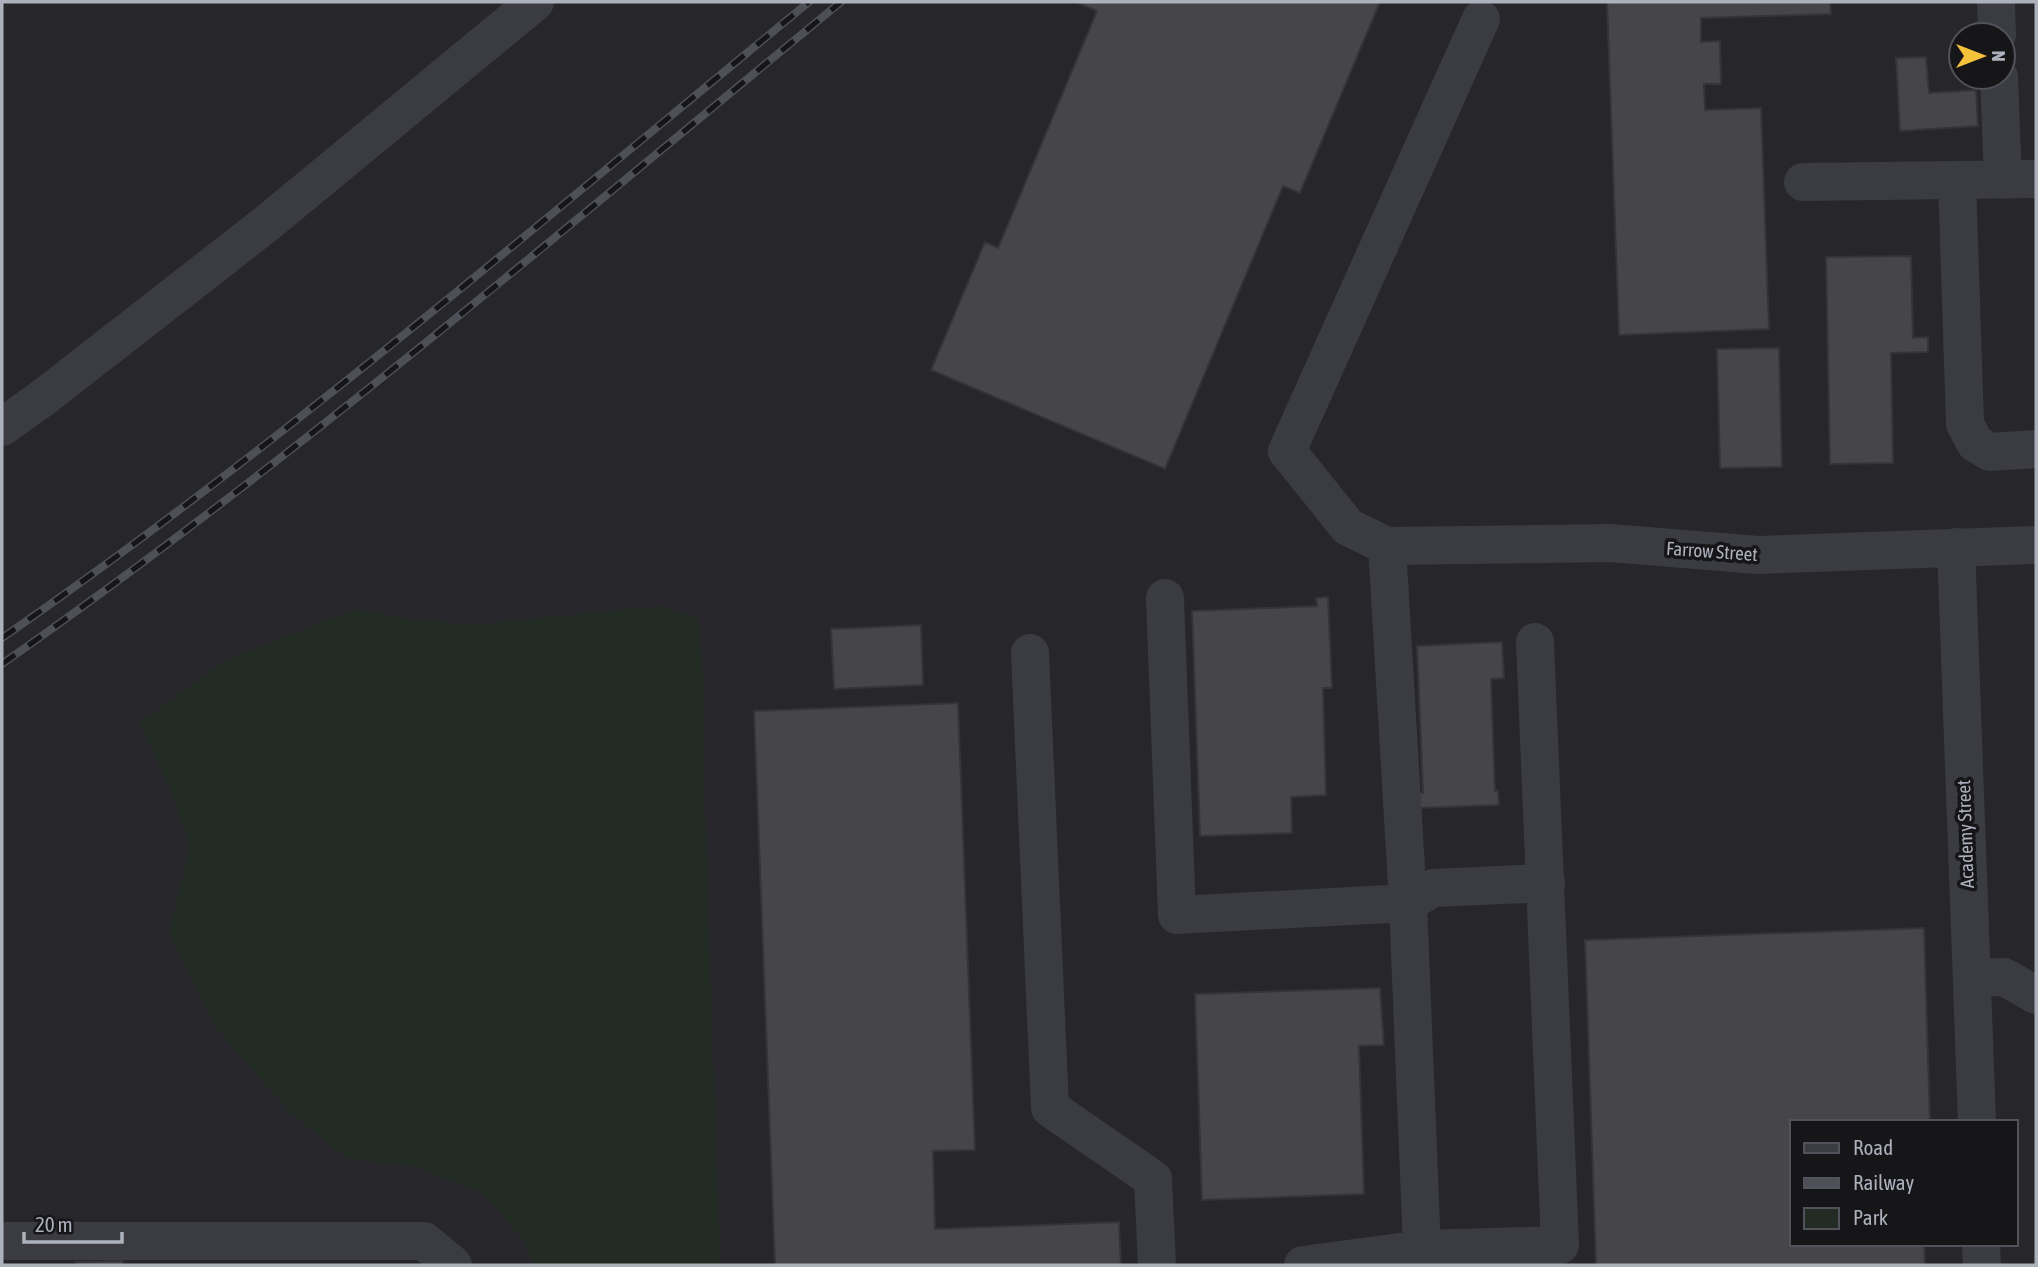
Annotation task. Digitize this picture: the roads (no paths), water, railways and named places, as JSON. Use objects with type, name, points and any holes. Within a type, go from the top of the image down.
[{"type":"street","points":[[2,427],[266,224],[535,2]]},
{"type":"street","points":[[1996,2],[1997,21]]},
{"type":"street","points":[[1422,1249],[1408,903],[1387,546],[1348,527],[1287,452],[1481,19]]},
{"type":"street","points":[[1803,182],[2020,180],[2002,91]]},
{"type":"street","points":[[1957,180],[1965,425],[1975,443],[1990,452],[2036,450]]},
{"type":"street","name":"Farrow Street","points":[[1387,546],[1610,543],[1758,555],[2036,545]]},
{"type":"street","name":"Academy Street","points":[[1956,547],[1977,1120]]},
{"type":"street","points":[[1165,598],[1177,915],[1408,903],[1433,888],[1546,883]]},
{"type":"street","points":[[1303,1265],[1422,1249],[1560,1245],[1535,642]]},
{"type":"street","points":[[1030,653],[1049,1108],[1153,1179],[1157,1265]]},
{"type":"street","points":[[1972,978],[2004,977],[2036,995]]},
{"type":"street","points":[[2,1241],[424,1241],[453,1265]]},
{"type":"street","points":[[1981,1246],[1982,1265]]},
{"type":"railway","points":[[2,638],[107,564],[311,408],[512,247],[809,2]]},
{"type":"railway","points":[[2,664],[111,586],[323,424],[841,2]]}]
